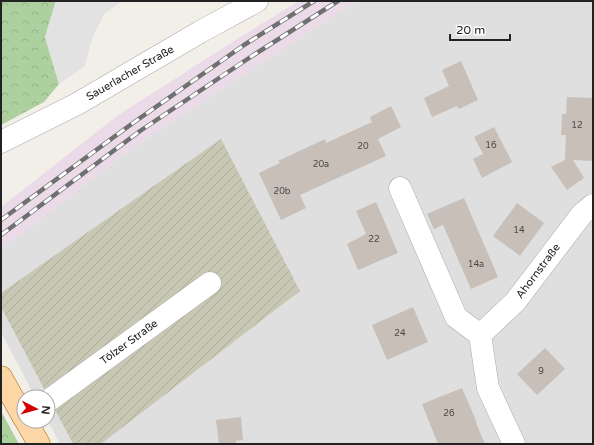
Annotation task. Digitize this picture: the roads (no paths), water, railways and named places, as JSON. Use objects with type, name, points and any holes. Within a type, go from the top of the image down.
[{"type":"main road","points":[[1,377],[16,404]]},
{"type":"main road","points":[[31,429],[39,444]]},
{"type":"street","name":"Sauerlacher Straße","points":[[1,142],[77,104],[200,32],[257,1]]},
{"type":"street","points":[[400,188],[456,317],[480,336],[488,388],[514,444]]},
{"type":"street","name":"Ahornstraße","points":[[480,336],[515,302],[582,214],[593,205]]},
{"type":"street","name":"Tölzer Straße","points":[[56,395],[210,283]]},
{"type":"railway","points":[[1,220],[133,123],[244,45],[314,1]]},
{"type":"railway","points":[[1,235],[140,131],[252,56],[338,1]]}]
